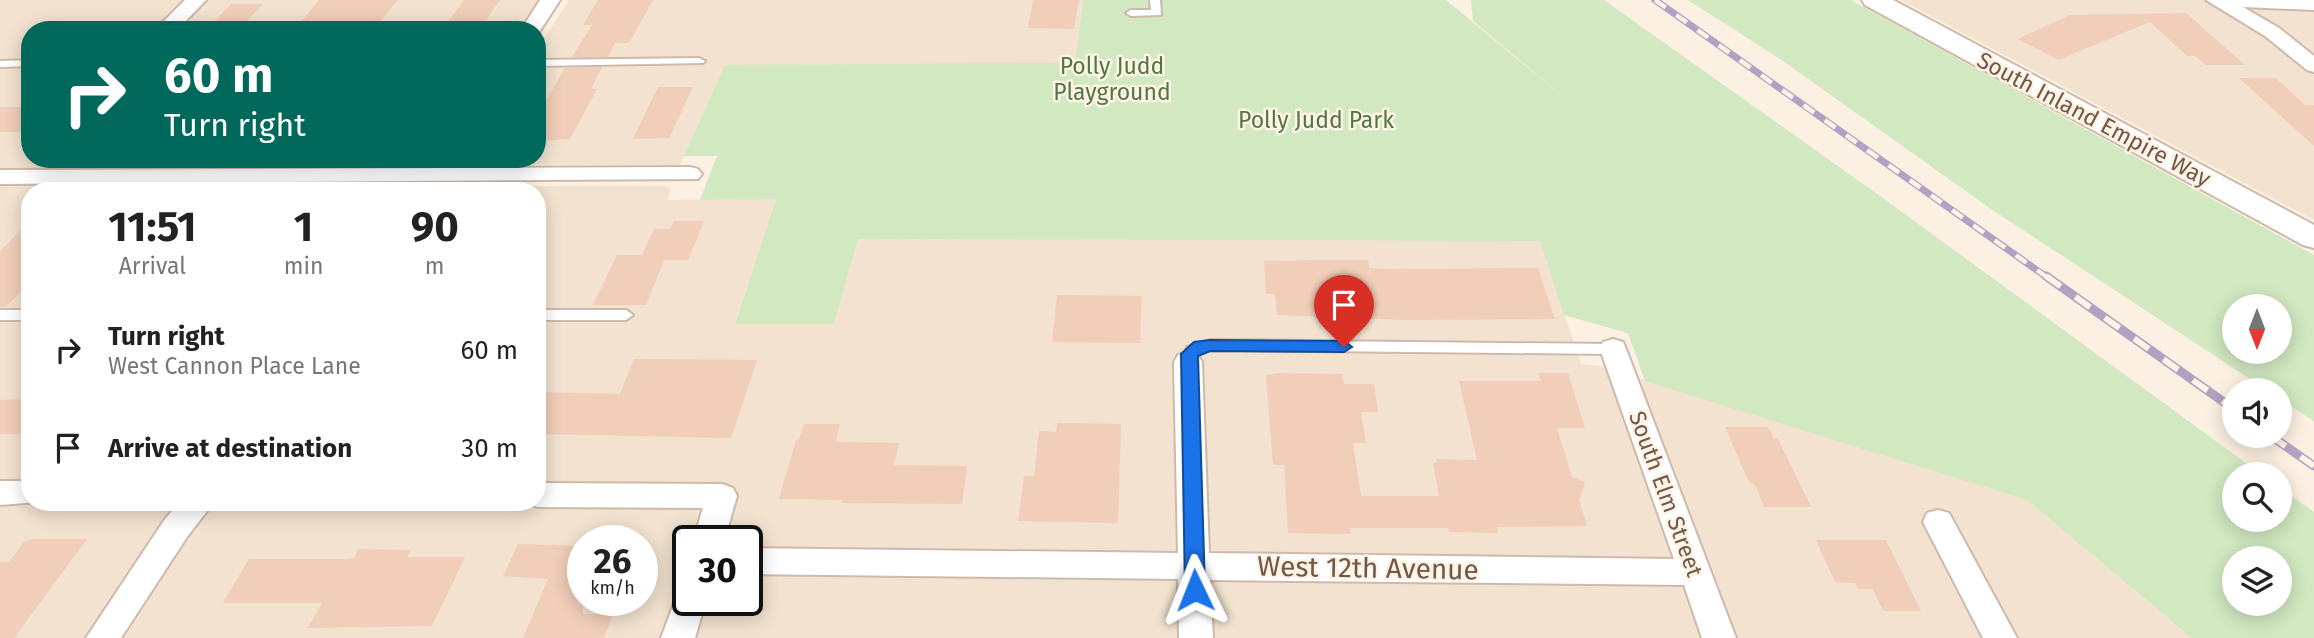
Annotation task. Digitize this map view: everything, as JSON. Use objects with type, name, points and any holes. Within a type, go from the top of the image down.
[{"type":"street","points":[[174,21],[196,0]]},
{"type":"street","points":[[537,21],[550,0]]},
{"type":"street","name":"South Inland Empire Way","points":[[1874,0],[2314,237]]},
{"type":"street","points":[[2218,0],[2314,4]]},
{"type":"street","points":[[2218,0],[2272,32],[2314,66]]},
{"type":"street","points":[[3,180],[21,165]]},
{"type":"street","points":[[3,180],[690,174]]},
{"type":"street","name":"South Elm Street","points":[[1613,349],[1719,638]]},
{"type":"street","points":[[1188,362],[1196,638]]},
{"type":"street","points":[[0,493],[21,493]]},
{"type":"street","points":[[546,495],[722,496],[713,525]]},
{"type":"street","points":[[103,638],[176,528],[191,511]]},
{"type":"street","points":[[1938,522],[2000,638]]},
{"type":"street","name":"West 12th Avenue","points":[[763,561],[1695,572]]},
{"type":"street","points":[[678,638],[685,616]]},
{"type":"lane","points":[[1130,13],[1157,13],[1155,0]]},
{"type":"lane","points":[[546,63],[699,61]]},
{"type":"lane","points":[[0,64],[21,64]]},
{"type":"lane","points":[[0,315],[21,315]]},
{"type":"lane","points":[[546,315],[626,315]]},
{"type":"lane","points":[[1188,362],[1192,351],[1210,345],[1613,349]]},
{"type":"shaded area","points":[[0,0],[538,0],[524,21],[21,21],[21,168],[425,168],[417,182],[21,182],[21,511],[546,511],[546,186],[666,186],[671,189],[667,200],[776,199],[735,323],[834,324],[858,239],[1540,241],[1581,364],[1600,366],[2027,500],[2192,638],[0,638]]},
{"type":"shaded area","points":[[569,0],[1083,0],[1075,64],[725,65],[680,165],[546,164],[546,35]]},
{"type":"shaded area","points":[[1901,0],[2314,0],[2314,220]]},
{"type":"green space","points":[[1083,0],[1446,0],[1586,116],[1473,21],[1471,0],[1604,0],[1880,196],[2245,462],[2222,462],[2222,532],[2292,532],[2292,496],[2314,512],[2314,638],[2192,638],[2027,500],[1645,381],[1628,333],[1564,315],[1540,241],[858,239],[834,324],[735,324],[776,199],[700,200],[717,156],[684,156],[725,65],[1075,63]]},
{"type":"green space","points":[[1688,0],[1851,0],[2314,255],[2314,421],[2292,407],[2292,378],[2249,378],[2227,364],[2292,364],[2292,294],[2222,294],[2222,360],[1991,209],[1783,61]]},
{"type":"building","points":[[319,0],[398,0],[380,21],[301,21]]},
{"type":"building","points":[[464,0],[500,0],[485,21],[449,21]]},
{"type":"building","points":[[598,0],[653,0],[629,43],[615,43],[608,57],[572,57],[592,25],[583,25]]},
{"type":"building","points":[[1033,0],[1079,0],[1074,29],[1028,28]]},
{"type":"building","points":[[231,4],[263,4],[247,21],[215,21]]},
{"type":"building","points":[[2186,13],[2245,65],[2206,65],[2195,56],[2187,56],[2150,22],[2058,60],[2018,39],[2070,15]]},
{"type":"building","points":[[602,67],[591,89],[597,89],[570,139],[546,140],[546,101],[565,68]]},
{"type":"building","points":[[2239,78],[2276,78],[2305,105],[2314,105],[2314,146]]},
{"type":"building","points":[[658,87],[693,87],[669,138],[633,139]]},
{"type":"building","points":[[0,107],[21,107],[21,132],[0,132]]},
{"type":"building","points":[[674,221],[704,221],[688,260],[664,260],[646,305],[593,305],[617,255],[642,255],[654,229],[670,229]]},
{"type":"building","points":[[21,230],[21,291],[6,307],[0,307],[0,251]]},
{"type":"building","points":[[1368,260],[1369,268],[1538,268],[1555,319],[1406,320],[1277,315],[1275,294],[1266,294],[1264,261]]},
{"type":"building","points":[[1057,295],[1142,296],[1140,343],[1052,342]]},
{"type":"building","points":[[634,359],[757,360],[731,438],[546,434],[546,392],[620,394]]},
{"type":"building","points":[[1538,373],[1568,373],[1585,428],[1557,428],[1572,477],[1585,482],[1579,500],[1587,526],[1497,527],[1498,533],[1449,532],[1448,528],[1350,528],[1351,534],[1288,533],[1284,465],[1273,465],[1266,375],[1342,374],[1344,384],[1374,384],[1378,412],[1361,412],[1366,443],[1353,443],[1361,496],[1439,496],[1433,463],[1437,463],[1436,459],[1477,460],[1459,381],[1541,381]]},
{"type":"building","points":[[21,399],[21,434],[0,434],[0,400]]},
{"type":"building","points":[[1057,423],[1121,424],[1118,523],[1018,521],[1024,476],[1034,476],[1039,431],[1056,432]]},
{"type":"building","points":[[804,424],[840,424],[836,441],[839,442],[899,443],[894,465],[967,466],[962,504],[842,503],[842,500],[779,499],[796,440],[799,440]]},
{"type":"building","points":[[1725,427],[1768,427],[1774,439],[1778,439],[1811,507],[1764,507],[1756,486],[1748,480]]},
{"type":"building","points":[[32,539],[87,539],[14,638],[0,638],[0,562],[9,562],[24,542]]},
{"type":"building","points":[[1816,540],[1886,540],[1921,611],[1883,611],[1873,589],[1858,589],[1855,583],[1835,582]]},
{"type":"building","points":[[518,544],[567,546],[567,616],[612,616],[604,638],[523,638],[548,579],[503,576]]},
{"type":"building","points":[[358,549],[411,550],[407,557],[465,557],[432,626],[308,628],[322,603],[223,603],[249,559],[346,559],[354,558]]},
{"type":"railway","points":[[1655,0],[2048,278]]},
{"type":"railway","points":[[2046,276],[2222,401]]},
{"type":"railway","points":[[2288,448],[2314,466]]},
{"type":"route","points":[[1195,590],[1189,354],[1200,346],[1210,345],[1344,347]]},
{"type":"park label","name":"Polly Judd Playground","points":[[1112,79]]},
{"type":"park label","name":"Polly Judd Park","points":[[1316,120]]}]
